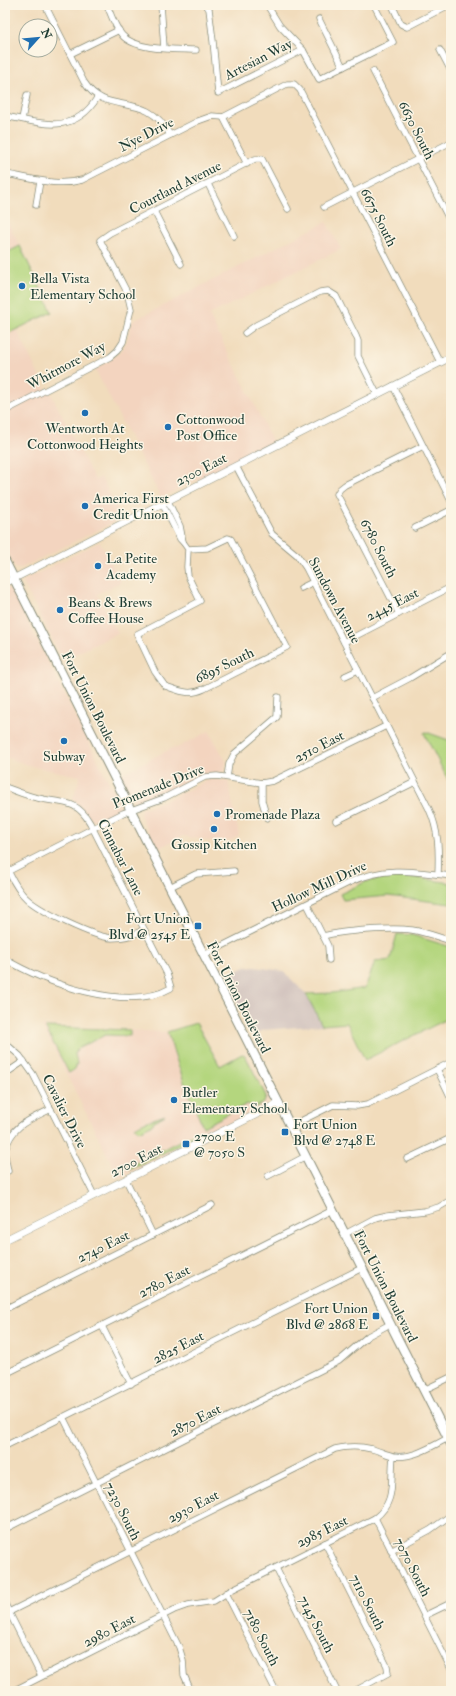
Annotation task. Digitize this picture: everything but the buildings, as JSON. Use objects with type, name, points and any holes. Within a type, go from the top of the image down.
[{"type":"main road","name":"Fort Union Boulevard","points":[[5,561],[390,1324],[449,1437]]},
{"type":"street","points":[[45,5],[84,82],[92,93],[98,98],[114,103],[143,108],[158,118],[170,135]]},
{"type":"street","points":[[106,5],[119,30],[127,40],[138,45],[196,50]]},
{"type":"street","points":[[161,5],[164,48]]},
{"type":"street","name":"Artesian Way","points":[[206,5],[209,9],[214,41],[218,93],[303,50]]},
{"type":"street","points":[[267,5],[280,26],[303,50],[319,79],[393,42],[374,5]]},
{"type":"street","points":[[392,5],[401,24],[407,27],[449,5]]},
{"type":"street","points":[[319,20],[343,67]]},
{"type":"street","points":[[70,54],[119,30]]},
{"type":"street","points":[[440,50],[451,71]]},
{"type":"street","name":"6630 South","points":[[373,71],[451,223]]},
{"type":"street","name":"Nye Drive","points":[[5,174],[40,181],[61,183],[82,180],[205,118],[223,117],[287,84],[294,84]]},
{"type":"street","name":"6675 South","points":[[294,84],[301,91],[440,362]]},
{"type":"street","points":[[22,119],[27,95]]},
{"type":"street","points":[[5,116],[50,124],[67,124],[83,116],[98,98]]},
{"type":"street","points":[[223,117],[247,164]]},
{"type":"street","points":[[324,207],[451,142]]},
{"type":"street","name":"Courtland Avenue","points":[[100,240],[110,233],[255,159],[262,159],[288,209]]},
{"type":"street","points":[[36,205],[40,181]]},
{"type":"street","points":[[208,184],[234,236]]},
{"type":"street","points":[[154,211],[181,264]]},
{"type":"street","name":"Whitmore Way","points":[[5,411],[110,357],[117,351],[123,342],[132,309],[130,301],[100,240]]},
{"type":"street","points":[[245,333],[270,317],[320,292],[328,291],[336,296],[356,336],[358,341],[358,356],[376,394]]},
{"type":"street","name":"2300 East","points":[[5,583],[451,357]]},
{"type":"street","points":[[393,386],[451,501]]},
{"type":"street","name":"6780 South","points":[[399,614],[337,494],[345,485],[423,446]]},
{"type":"street","name":"Sundown Avenue","points":[[236,466],[272,534],[297,554],[313,582],[414,782],[436,829],[439,848],[438,874]]},
{"type":"street","name":"6895 South","points":[[165,502],[180,539],[184,542],[188,550],[188,576],[200,602],[137,634],[155,672],[165,686],[189,693],[195,693],[287,647],[231,539],[228,538],[207,548],[188,550]]},
{"type":"street","points":[[415,528],[451,510]]},
{"type":"street","points":[[301,588],[313,582]]},
{"type":"street","name":"2445 East","points":[[344,642],[451,587]]},
{"type":"street","points":[[372,698],[410,678],[451,653]]},
{"type":"street","points":[[345,676],[358,670]]},
{"type":"street","points":[[227,778],[231,758],[234,754],[277,718],[278,697]]},
{"type":"street","name":"2510 East","points":[[262,783],[279,779],[386,726]]},
{"type":"street","name":"Promenade Drive","points":[[7,872],[131,809],[164,798],[205,777],[217,776],[262,783]]},
{"type":"street","points":[[336,821],[414,782]]},
{"type":"street","points":[[262,783],[262,801],[267,818]]},
{"type":"street","name":"Cinnabar Lane","points":[[5,787],[40,799],[62,801],[72,804],[84,814],[93,828],[167,974],[171,988],[163,992],[138,997],[107,996],[50,981],[24,970],[5,959]]},
{"type":"street","points":[[5,864],[7,872],[20,892],[34,905],[95,934],[109,938],[120,938],[144,930]]},
{"type":"street","name":"Hollow Mill Drive","points":[[204,955],[358,878],[394,870],[406,870],[451,876]]},
{"type":"street","points":[[170,887],[196,874],[234,871]]},
{"type":"street","points":[[307,904],[328,946],[329,960]]},
{"type":"street","points":[[323,936],[401,929],[420,931],[451,941]]},
{"type":"street","name":"Cavalier Drive","points":[[5,1043],[24,1061],[33,1074],[94,1196]]},
{"type":"street","points":[[5,1074],[24,1061]]},
{"type":"street","points":[[291,1126],[333,1105],[357,1106],[368,1104],[451,1062]]},
{"type":"street","points":[[437,1069],[451,1098]]},
{"type":"street","name":"2700 East","points":[[5,1240],[279,1103]]},
{"type":"street","points":[[5,1150],[8,1139],[17,1128],[51,1110]]},
{"type":"street","points":[[451,1123],[451,1128]]},
{"type":"street","points":[[407,1159],[451,1138]]},
{"type":"street","points":[[5,1156],[8,1171]]},
{"type":"street","points":[[268,1176],[306,1156]]},
{"type":"street","points":[[126,1180],[153,1235]]},
{"type":"street","points":[[345,1234],[382,1216],[424,1211],[451,1200]]},
{"type":"street","name":"2740 East","points":[[5,1308],[212,1206]]},
{"type":"street","name":"2780 East","points":[[5,1374],[333,1210]]},
{"type":"street","name":"2825 East","points":[[5,1446],[362,1268]]},
{"type":"street","name":"2870 East","points":[[5,1529],[339,1361],[368,1336],[390,1324]]},
{"type":"street","points":[[102,1326],[131,1384]]},
{"type":"street","points":[[424,1390],[451,1377]]},
{"type":"street","name":"7230 South","points":[[63,1417],[181,1653],[184,1676],[191,1691]]},
{"type":"street","points":[[393,1456],[403,1456],[420,1452],[449,1437]]},
{"type":"street","name":"2930 East","points":[[9,1612],[335,1449],[353,1446],[362,1447],[393,1456]]},
{"type":"street","name":"2985 East","points":[[219,1598],[226,1593],[375,1518],[387,1506],[390,1499],[393,1456]]},
{"type":"street","points":[[391,1551],[422,1535],[451,1515]]},
{"type":"street","name":"7070 South","points":[[375,1518],[451,1669]]},
{"type":"street","name":"7110 South","points":[[325,1543],[387,1666],[388,1673],[355,1691]]},
{"type":"street","name":"7145 South","points":[[276,1568],[337,1691]]},
{"type":"street","name":"7180 South","points":[[226,1593],[276,1691]]},
{"type":"street","name":"2980 East","points":[[13,1691],[163,1616],[188,1605],[210,1602],[219,1598]]},
{"type":"street","points":[[424,1616],[451,1603]]},
{"type":"street","points":[[5,1604],[42,1676]]},
{"type":"shaded area","points":[[5,216],[52,312],[17,330],[43,384],[48,393],[50,392],[95,480],[101,477],[122,518],[19,569],[15,568],[5,547]]},
{"type":"shaded area","points":[[326,222],[341,249],[209,315],[273,442],[161,498],[95,369],[122,351],[127,341],[133,321]]},
{"type":"shaded area","points":[[100,542],[121,582],[97,594],[118,633],[63,660],[23,583],[24,580]]},
{"type":"shaded area","points":[[8,588],[12,591],[120,804],[119,810],[98,820],[92,820],[73,799],[80,776],[35,767],[5,757],[5,589]]},
{"type":"shaded area","points":[[209,731],[226,761],[225,769],[222,772],[206,774],[160,796],[137,803],[134,801],[120,775]]},
{"type":"shaded area","points":[[211,779],[228,781],[239,835],[232,840],[220,843],[183,836],[157,849],[140,815],[141,809],[166,800]]},
{"type":"shaded area","points":[[248,966],[283,971],[306,994],[322,1025],[263,1030],[254,1035],[223,977]]},
{"type":"shaded area","name":"Butler Elementary School","points":[[196,1023],[220,1066],[242,1054],[247,1055],[268,1097],[268,1101],[266,1105],[119,1178],[42,1026],[167,1032]]},
{"type":"green space","name":"Bella Vista Elementary School","points":[[20,246],[52,312],[5,335],[5,260],[8,252]]},
{"type":"green space","points":[[426,732],[451,741],[451,786],[424,733]]},
{"type":"green space","points":[[390,877],[412,877],[451,883],[451,904],[388,896],[343,900],[340,894],[365,882]]},
{"type":"green space","points":[[397,934],[412,935],[451,947],[451,963],[448,964],[451,972],[451,1017],[365,1060],[347,1023],[322,1025],[306,994],[332,993],[365,988],[375,962],[390,960]]},
{"type":"green space","points":[[196,1023],[220,1066],[242,1054],[245,1055],[266,1096],[264,1103],[256,1107],[247,1104],[203,1127],[184,1082],[167,1032]]},
{"type":"green space","points":[[45,1027],[130,1030],[130,1036],[105,1035],[77,1049],[75,1054],[77,1064],[75,1069],[69,1073]]},
{"type":"green space","points":[[165,1115],[153,1122],[153,1124],[139,1131],[135,1127],[142,1123]]},
{"type":"green space","points":[[195,1130],[197,1135],[194,1138],[132,1168],[128,1169],[125,1165],[128,1167],[195,1133]]},
{"type":"place","name":"Bella Vista Elementary School","points":[[22,286]]},
{"type":"place","name":"Wentworth At Cottonwood Heights","points":[[85,413]]},
{"type":"place","name":"Cottonwood Post Office","points":[[168,427]]},
{"type":"place","name":"America First Credit Union","points":[[85,506]]},
{"type":"place","name":"La Petite Academy","points":[[98,566]]},
{"type":"place","name":"Beans & Brews Coffee House","points":[[60,610]]},
{"type":"place","name":"Subway","points":[[64,741]]},
{"type":"place","name":"Promenade Plaza","points":[[217,814]]},
{"type":"place","name":"Gossip Kitchen","points":[[214,829]]},
{"type":"place","name":"Fort Union Blvd @ 2545 E","points":[[198,926]]},
{"type":"place","name":"Butler Elementary School","points":[[174,1100]]},
{"type":"place","name":"Fort Union Blvd @ 2748 E","points":[[285,1132]]},
{"type":"place","name":"2700 E @ 7050 S","points":[[186,1144]]},
{"type":"place","name":"Fort Union Blvd @ 2868 E","points":[[376,1316]]}]
